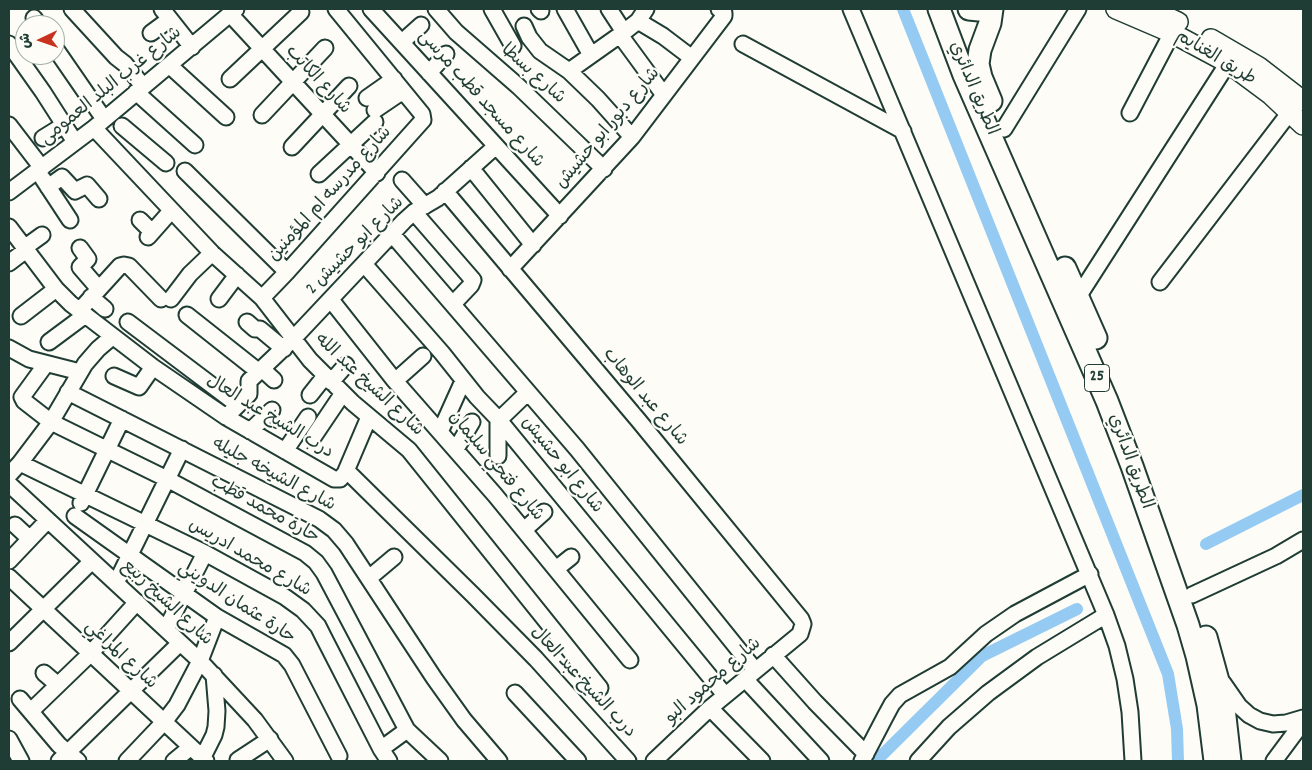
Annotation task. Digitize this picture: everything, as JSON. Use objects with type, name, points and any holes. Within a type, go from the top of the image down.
[{"type":"highway","name":"الطريق الدائري","points":[[939,9],[964,75],[1084,347],[1128,457],[1188,625],[1204,685],[1230,761]]},
{"type":"highway","points":[[969,9],[986,9]]},
{"type":"highway","name":"الطريق الدائري","points":[[992,9],[990,23],[980,50],[978,64],[981,77],[1120,395],[1145,460],[1192,595],[1217,675],[1219,725],[1214,761]]},
{"type":"main road","name":"طريق الغنايم","points":[[1116,9],[1172,33],[1228,63],[1299,113]]},
{"type":"main road","name":"طريق الغنايم","points":[[1150,9],[1235,52],[1260,67],[1299,113]]},
{"type":"street","points":[[72,9],[116,57],[126,64],[140,89],[195,145]]},
{"type":"street","points":[[319,174],[351,145],[372,110],[398,85],[336,9]]},
{"type":"street","name":"شارع مسجد قطب مرسى","points":[[371,9],[560,216]]},
{"type":"street","name":"شارع بسطا","points":[[436,9],[456,32],[518,86],[604,168]]},
{"type":"street","points":[[492,9],[513,46]]},
{"type":"street","points":[[565,9],[591,55]]},
{"type":"street","points":[[609,9],[622,33],[664,95]]},
{"type":"street","name":"شارع دبور ابو حشيش","points":[[510,269],[632,137],[724,16],[724,13],[719,9]]},
{"type":"street","points":[[851,9],[1106,615],[1117,646],[1125,678],[1130,712],[1133,761]]},
{"type":"street","points":[[1004,129],[1078,9]]},
{"type":"street","points":[[230,79],[301,12]]},
{"type":"street","name":"شارع غرب البلد العمومى","points":[[9,192],[75,142],[169,66],[227,13]]},
{"type":"street","name":"شارع الكاتب","points":[[227,13],[377,173]]},
{"type":"street","points":[[151,33],[165,14],[192,47]]},
{"type":"street","points":[[569,71],[622,33],[642,15],[662,36],[692,58]]},
{"type":"street","points":[[402,42],[421,25]]},
{"type":"street","points":[[524,26],[529,38],[540,51],[569,71],[598,98],[632,137]]},
{"type":"street","points":[[1130,114],[1172,33]]},
{"type":"street","points":[[9,44],[75,142]]},
{"type":"street","points":[[743,44],[903,131]]},
{"type":"street","points":[[262,115],[325,48]]},
{"type":"street","points":[[429,73],[446,54]]},
{"type":"street","points":[[1078,296],[1228,63]]},
{"type":"street","name":"شارع الشيخ عبد الله","points":[[65,65],[116,152],[212,253],[262,298],[288,344],[310,360],[369,417],[409,450],[600,688]]},
{"type":"street","points":[[169,66],[226,117]]},
{"type":"street","name":"شارع مدرسه ام المؤمنين","points":[[262,298],[422,122],[424,118],[422,114],[398,85]]},
{"type":"street","points":[[292,147],[349,86]]},
{"type":"street","points":[[1160,282],[1299,113]]},
{"type":"street","points":[[9,125],[40,169],[48,187],[70,220]]},
{"type":"street","points":[[43,138],[64,125]]},
{"type":"street","points":[[122,126],[166,163]]},
{"type":"street","points":[[116,152],[135,138]]},
{"type":"street","name":"شارع ابو حشيش 2","points":[[260,371],[392,234],[420,209],[433,202],[496,146]]},
{"type":"street","points":[[471,168],[533,245]]},
{"type":"street","points":[[185,171],[287,272]]},
{"type":"street","points":[[48,187],[62,177],[75,191],[87,185],[99,199]]},
{"type":"street","points":[[402,180],[420,209],[473,280],[471,285],[453,304]]},
{"type":"street","name":"شارع عبد الوهاب","points":[[445,191],[645,428],[801,619],[803,624],[800,634]]},
{"type":"street","points":[[140,220],[150,235],[171,211]]},
{"type":"street","name":"درب الشيخ عبد العال","points":[[9,227],[56,289],[81,314],[153,367],[226,417],[336,480],[340,479],[346,471],[529,652],[628,761]]},
{"type":"street","points":[[392,234],[578,449],[750,674],[821,761]]},
{"type":"street","points":[[9,263],[42,235]]},
{"type":"street","points":[[80,248],[88,259],[80,267],[106,309]]},
{"type":"street","points":[[49,342],[81,314],[95,293],[120,266],[126,265],[166,299],[212,253]]},
{"type":"street","name":"شارع ابو حشيش","points":[[364,264],[442,353],[463,381],[498,419],[725,695]]},
{"type":"street","points":[[219,298],[237,275]]},
{"type":"street","points":[[21,316],[37,311],[56,289]]},
{"type":"street","name":"شارع فتحي سليمان","points":[[330,300],[395,381],[456,449],[630,660]]},
{"type":"street","points":[[187,315],[274,380]]},
{"type":"street","points":[[128,322],[238,405]]},
{"type":"street","points":[[249,327],[260,328],[288,344]]},
{"type":"street","points":[[9,475],[50,422],[91,356],[112,337]]},
{"type":"street","points":[[13,350],[29,360],[80,372]]},
{"type":"street","points":[[395,381],[423,356]]},
{"type":"street","name":"حارة محمد قطب","points":[[46,364],[22,397],[24,401],[50,422],[167,480],[305,553],[316,562],[324,573],[407,730],[440,761]]},
{"type":"street","points":[[310,395],[346,366]]},
{"type":"street","points":[[114,376],[139,387],[153,367]]},
{"type":"street","points":[[226,417],[250,393],[248,382],[260,371]]},
{"type":"street","points":[[440,432],[463,381]]},
{"type":"street","name":"شارع الشيخه جليله","points":[[68,392],[327,524],[341,537],[464,720],[499,761]]},
{"type":"street","points":[[498,456],[498,419],[528,392]]},
{"type":"street","points":[[314,436],[343,393]]},
{"type":"street","points":[[250,431],[272,410]]},
{"type":"street","points":[[284,451],[308,417]]},
{"type":"street","points":[[346,471],[369,417]]},
{"type":"street","points":[[65,536],[122,419]]},
{"type":"street","points":[[456,449],[472,422]]},
{"type":"street","points":[[116,583],[182,449]]},
{"type":"street","name":"شارع محمد ادريس","points":[[20,463],[205,553],[290,600],[311,618],[323,636],[385,755]]},
{"type":"street","name":"شارع الشيخ ربيع","points":[[9,484],[18,499],[48,520],[214,675],[235,697],[285,761]]},
{"type":"street","points":[[524,530],[544,512]]},
{"type":"street","name":"حارة عثمان الدويني","points":[[74,516],[216,617],[280,651],[289,660],[339,756]]},
{"type":"street","points":[[9,561],[48,520]]},
{"type":"street","points":[[14,525],[30,539]]},
{"type":"street","points":[[1192,595],[1276,556],[1303,540]]},
{"type":"street","points":[[166,629],[205,553]]},
{"type":"street","points":[[369,578],[394,557]]},
{"type":"street","points":[[556,569],[571,557]]},
{"type":"street","points":[[9,643],[92,561]]},
{"type":"street","points":[[774,655],[864,758],[884,716],[900,695],[950,667],[986,634],[1015,614],[1090,574]]},
{"type":"street","name":"شارع المراغي","points":[[9,577],[203,760]]},
{"type":"street","points":[[31,711],[90,654],[137,602]]},
{"type":"street","points":[[918,761],[950,727],[988,693],[1037,657],[1106,615]]},
{"type":"street","points":[[127,761],[164,722],[177,705],[200,661],[216,617]]},
{"type":"street","name":"شارع محمود البو","points":[[654,761],[710,708],[800,634]]},
{"type":"street","points":[[20,699],[68,758],[131,691],[180,643]]},
{"type":"street","points":[[44,673],[58,685]]},
{"type":"street","points":[[203,760],[216,727],[217,711],[214,675]]},
{"type":"street","points":[[1217,675],[1239,706],[1249,715],[1260,721],[1273,724],[1303,720]]},
{"type":"street","points":[[515,693],[578,761]]},
{"type":"street","points":[[710,708],[762,761]]},
{"type":"street","points":[[1274,761],[1303,720]]},
{"type":"street","points":[[385,755],[407,730]]},
{"type":"street","points":[[9,739],[21,761]]},
{"type":"street","points":[[238,760],[270,740]]},
{"type":"street","points":[[174,761],[191,747]]},
{"type":"waterway","points":[[903,9],[1168,674],[1177,729],[1178,761]]},
{"type":"waterway","points":[[1206,544],[1303,495]]},
{"type":"waterway","points":[[876,761],[982,656],[1077,609]]}]
